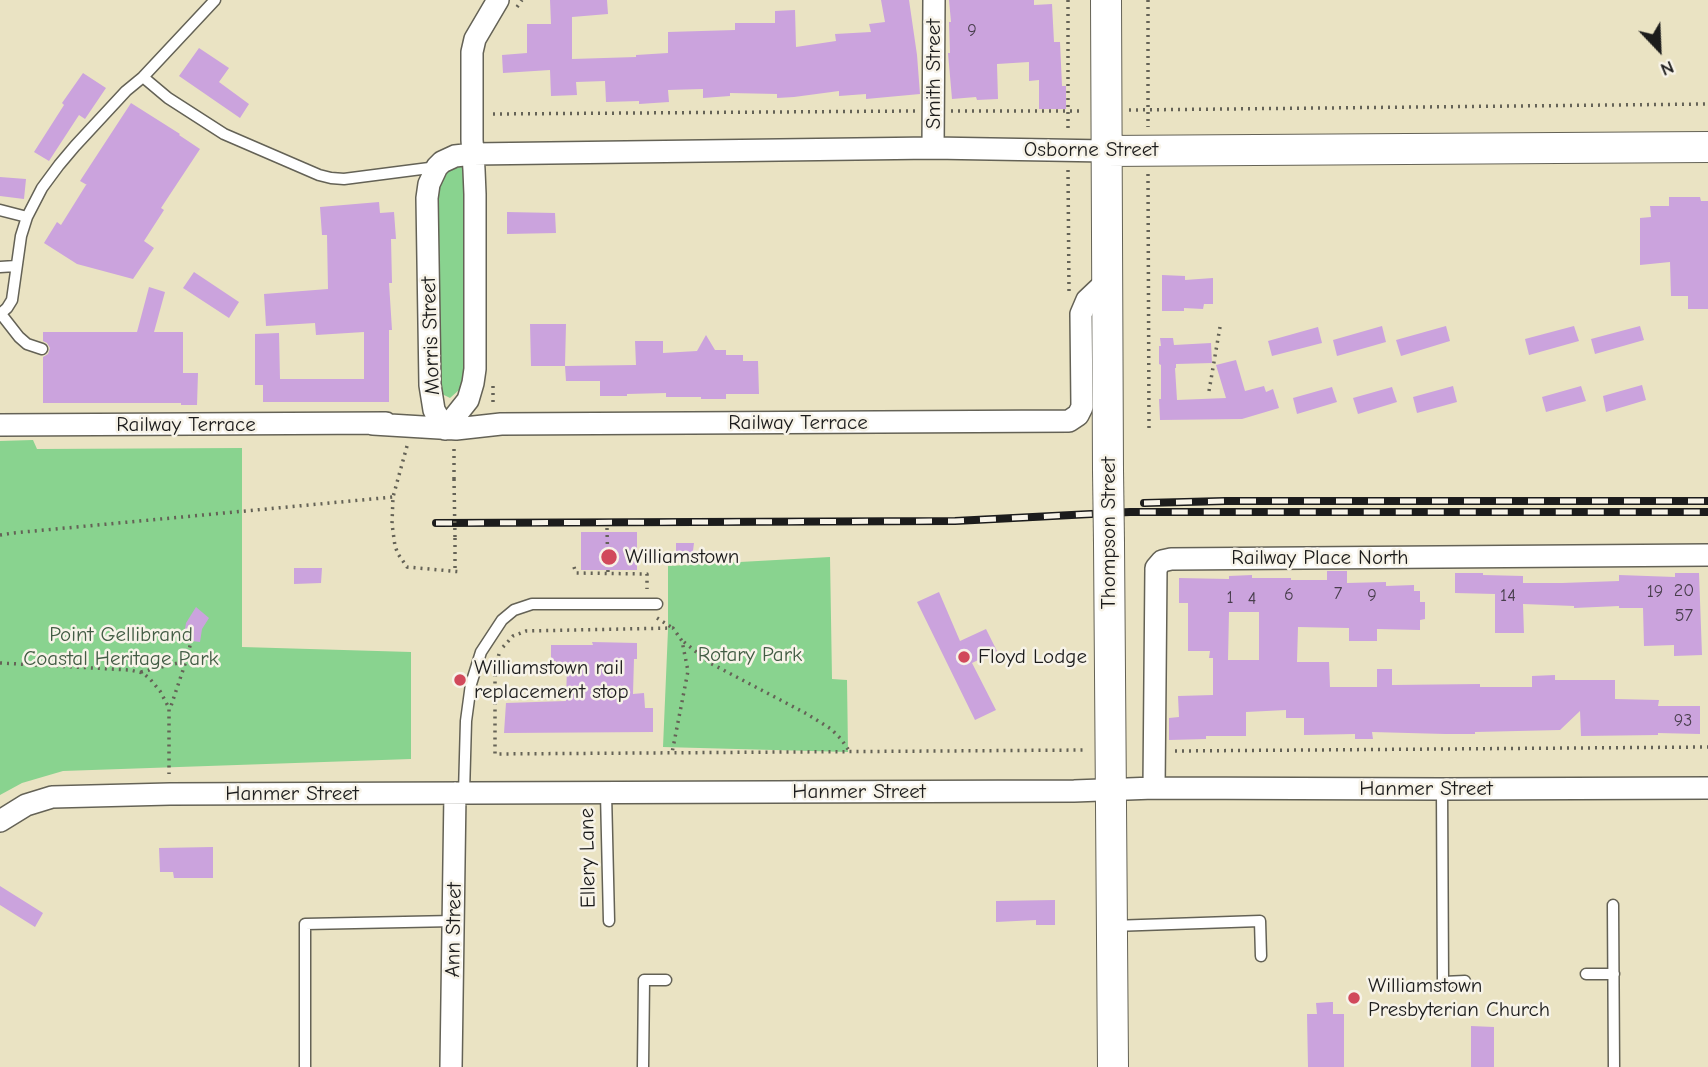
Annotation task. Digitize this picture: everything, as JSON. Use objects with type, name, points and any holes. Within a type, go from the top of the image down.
[{"type":"street","name":"Smith Street","points":[[933,148],[934,0]]},
{"type":"street","name":"Thompson Street","points":[[1106,0],[1113,1067]]},
{"type":"street","name":"Morris Street","points":[[437,167],[429,184],[427,198],[430,385],[434,410],[445,429],[468,400],[474,376],[473,47],[478,32],[506,6]]},
{"type":"street","name":"Osborne Street","points":[[473,154],[933,148],[1149,150],[1708,147]]},
{"type":"street","points":[[437,167],[455,156],[473,154]]},
{"type":"street","name":"Railway Terrace","points":[[0,425],[373,424],[467,429],[500,424],[1069,421],[1078,415],[1082,407],[1081,314],[1087,300],[1106,282]]},
{"type":"street","name":"Railway Terrace","points":[[373,424],[424,418],[429,409],[430,385]]},
{"type":"street","name":"Railway Place North","points":[[1154,788],[1156,568],[1162,561],[1708,555]]},
{"type":"street","name":"Hanmer Street","points":[[7,816],[43,799],[170,794],[1154,788],[1708,788]]},
{"type":"street","name":"Ann Street","points":[[452,1067],[459,793]]},
{"type":"lane","points":[[42,349],[27,344],[0,314],[12,300],[21,236],[27,217],[59,165],[126,91],[143,77],[215,0]]},
{"type":"lane","points":[[143,77],[168,98],[224,134],[326,177],[353,178],[437,167]]},
{"type":"lane","points":[[0,210],[27,217]]},
{"type":"lane","points":[[0,267],[16,266]]},
{"type":"lane","points":[[459,793],[471,684],[481,652],[502,621],[514,610],[532,604],[657,604]]},
{"type":"lane","points":[[1442,789],[1443,982],[1465,981]]},
{"type":"lane","name":"Ellery Lane","points":[[606,793],[608,921]]},
{"type":"lane","points":[[1614,905],[1614,1067]]},
{"type":"lane","points":[[305,1067],[305,924],[454,921]]},
{"type":"lane","points":[[1112,926],[1260,921],[1261,956]]},
{"type":"lane","points":[[1586,974],[1614,974]]},
{"type":"lane","points":[[643,1067],[644,980],[666,980]]},
{"type":"path","points":[[506,6],[522,0]]},
{"type":"path","points":[[1068,0],[1069,300]]},
{"type":"path","points":[[1148,0],[1149,428]]},
{"type":"path","points":[[1209,391],[1220,327]]},
{"type":"path","points":[[493,384],[493,412]]},
{"type":"path","points":[[412,428],[393,497],[392,524],[395,546],[407,567],[462,572]]},
{"type":"path","points":[[454,449],[455,572]]},
{"type":"path","points":[[0,535],[393,497]]},
{"type":"path","points":[[607,528],[608,574]]},
{"type":"path","points":[[850,751],[831,729],[710,663],[682,641],[673,628],[526,631],[513,636],[500,651],[495,670],[495,754],[1109,750]]},
{"type":"path","points":[[672,753],[688,671],[682,641]]},
{"type":"path","points":[[169,752],[170,712],[191,642]]},
{"type":"path","points":[[0,663],[145,672],[186,661]]},
{"type":"path","points":[[139,672],[150,679],[160,691],[170,712]]},
{"type":"path","points":[[1153,751],[1708,747]]},
{"type":"green space","points":[[462,165],[465,168],[467,366],[459,390],[450,398],[442,394],[439,388],[434,205],[438,181],[450,168]]},
{"type":"green space","name":"Point Gellibrand Coastal Heritage Park","points":[[33,440],[37,449],[242,448],[242,647],[411,652],[411,759],[63,771],[22,783],[0,795],[0,441]]},
{"type":"green space","name":"Rotary Park","points":[[830,557],[832,679],[847,680],[848,752],[663,747],[668,566]]},
{"type":"building","points":[[550,0],[607,0],[608,14],[572,17],[572,59],[668,53],[668,32],[735,30],[735,23],[775,23],[775,11],[795,10],[796,47],[836,41],[835,34],[871,32],[869,24],[885,22],[881,0],[909,0],[920,94],[866,99],[866,94],[839,96],[839,91],[777,98],[777,94],[730,93],[730,96],[703,98],[703,89],[668,90],[669,102],[639,104],[639,101],[606,102],[605,81],[576,82],[577,95],[551,96],[550,70],[503,73],[502,55],[527,53],[527,24],[551,24]]},
{"type":"building","points":[[949,0],[1034,0],[1034,5],[1052,4],[1054,42],[1060,42],[1062,86],[1066,86],[1066,109],[1039,109],[1039,80],[1029,81],[1029,62],[997,64],[998,99],[952,99],[948,53],[951,22]]},
{"type":"building","points":[[199,48],[229,68],[219,82],[249,104],[240,118],[179,76]]},
{"type":"building","points":[[83,73],[106,88],[85,119],[79,115],[49,161],[34,152]]},
{"type":"building","points":[[131,103],[200,149],[161,208],[164,210],[144,241],[154,248],[133,279],[77,264],[44,243],[57,222],[61,225],[87,185],[80,181]]},
{"type":"building","points":[[0,177],[26,179],[24,199],[0,196]]},
{"type":"building","points":[[1669,197],[1700,197],[1701,201],[1708,201],[1708,309],[1688,309],[1688,296],[1671,296],[1670,262],[1640,265],[1640,218],[1651,217],[1650,206],[1669,206]]},
{"type":"building","points":[[379,202],[380,213],[394,212],[396,239],[391,239],[392,283],[389,283],[392,330],[389,330],[389,402],[263,402],[263,385],[255,385],[255,334],[279,333],[280,379],[364,379],[364,332],[316,335],[315,323],[266,326],[264,294],[328,289],[327,235],[322,235],[320,207]]},
{"type":"building","points":[[507,212],[555,213],[556,233],[507,234]]},
{"type":"building","points":[[194,272],[239,302],[229,318],[183,288]]},
{"type":"building","points":[[1162,275],[1185,276],[1185,280],[1213,278],[1213,304],[1204,304],[1203,309],[1162,311]]},
{"type":"building","points":[[149,287],[165,292],[154,332],[183,332],[183,373],[198,373],[197,405],[43,403],[43,357],[48,354],[50,348],[43,341],[43,332],[137,332]]},
{"type":"building","points":[[530,324],[566,324],[565,366],[531,366]]},
{"type":"building","points":[[1382,326],[1386,342],[1337,356],[1333,340]]},
{"type":"building","points":[[1446,326],[1450,341],[1401,356],[1396,340]]},
{"type":"building","points":[[1574,326],[1579,341],[1529,355],[1525,339]]},
{"type":"building","points":[[1640,326],[1644,340],[1595,354],[1591,339]]},
{"type":"building","points":[[1318,327],[1322,343],[1272,356],[1268,341]]},
{"type":"building","points":[[706,335],[715,350],[726,350],[726,355],[743,355],[743,361],[758,361],[759,394],[726,394],[726,399],[666,397],[666,393],[600,396],[600,381],[566,381],[565,366],[636,365],[635,341],[663,341],[663,353],[697,351]]},
{"type":"building","points":[[1160,338],[1173,338],[1174,345],[1211,343],[1212,363],[1176,364],[1177,400],[1226,398],[1216,365],[1236,360],[1245,391],[1264,386],[1266,392],[1273,389],[1279,408],[1242,419],[1160,420]]},
{"type":"building","points":[[1642,385],[1646,400],[1606,412],[1603,396]]},
{"type":"building","points":[[1453,386],[1457,402],[1417,413],[1413,397]]},
{"type":"building","points":[[1581,386],[1586,401],[1546,412],[1542,397]]},
{"type":"building","points":[[1332,387],[1337,402],[1297,414],[1293,398]]},
{"type":"building","points":[[1392,387],[1397,402],[1358,414],[1353,398]]},
{"type":"building","points":[[581,532],[637,532],[637,570],[581,570]]},
{"type":"building","points":[[676,543],[694,543],[692,558],[676,558]]},
{"type":"building","points":[[294,568],[322,568],[321,583],[294,584]]},
{"type":"building","points":[[1327,571],[1347,571],[1347,583],[1386,582],[1386,586],[1414,585],[1414,591],[1420,591],[1420,602],[1425,602],[1425,619],[1420,620],[1420,630],[1377,629],[1377,641],[1349,641],[1349,628],[1298,627],[1297,662],[1329,662],[1330,687],[1377,687],[1377,669],[1392,669],[1392,685],[1480,684],[1480,687],[1532,687],[1532,676],[1555,675],[1555,680],[1615,680],[1615,699],[1659,700],[1658,706],[1700,706],[1700,734],[1581,736],[1580,711],[1560,730],[1475,734],[1372,732],[1373,739],[1355,739],[1355,734],[1304,735],[1304,718],[1286,718],[1286,710],[1246,712],[1246,736],[1169,740],[1169,718],[1179,717],[1178,696],[1213,695],[1213,658],[1209,658],[1210,651],[1188,651],[1188,603],[1179,603],[1179,578],[1229,579],[1229,576],[1252,575],[1252,578],[1327,580]],"holes":[[[1229,612],[1259,612],[1259,660],[1228,660]]]},
{"type":"building","points":[[1455,573],[1523,576],[1523,583],[1562,583],[1619,581],[1619,575],[1675,577],[1675,573],[1699,573],[1702,655],[1674,656],[1674,645],[1644,646],[1643,608],[1574,608],[1523,604],[1524,633],[1495,633],[1495,594],[1455,593]]},
{"type":"building","name":"Floyd Lodge","points":[[939,592],[960,641],[986,629],[997,651],[972,663],[996,710],[975,720],[917,602]]},
{"type":"building","points":[[196,607],[209,618],[202,629],[200,642],[183,640],[186,623]]},
{"type":"building","points":[[592,642],[637,643],[633,694],[644,693],[645,708],[653,708],[653,732],[504,733],[506,703],[566,701],[567,666],[556,666],[556,661],[551,661],[551,645],[593,645]]},
{"type":"building","points":[[213,847],[213,878],[174,878],[173,872],[160,872],[159,848]]},
{"type":"building","points":[[0,886],[43,913],[35,927],[0,905]]},
{"type":"building","points":[[1055,900],[1055,925],[1036,925],[1036,920],[996,922],[996,901]]},
{"type":"building","points":[[1333,1002],[1333,1014],[1344,1014],[1344,1067],[1308,1067],[1307,1014],[1317,1014],[1316,1003]]},
{"type":"building","points":[[1471,1026],[1494,1027],[1494,1067],[1471,1067]]},
{"type":"railway","points":[[1144,503],[1708,501]]},
{"type":"railway","points":[[436,523],[955,521],[1130,512],[1708,512]]},
{"type":"place","name":"Williamstown","points":[[609,557]]},
{"type":"place","name":"Floyd Lodge","points":[[964,657]]},
{"type":"place","name":"Williamstown rail replacement stop","points":[[460,680]]},
{"type":"place","name":"Williamstown Presbyterian Church","points":[[1354,998]]}]
